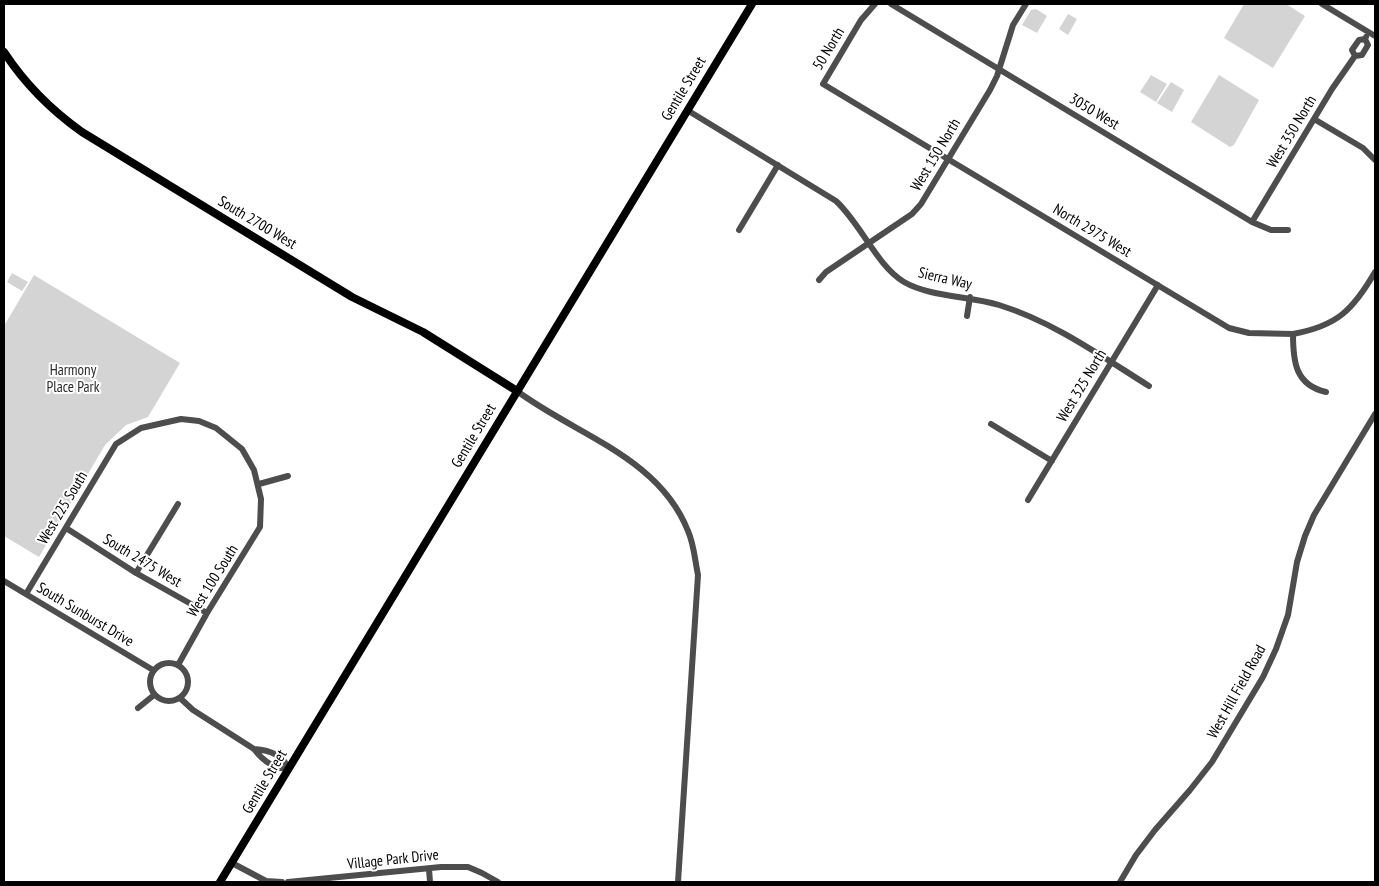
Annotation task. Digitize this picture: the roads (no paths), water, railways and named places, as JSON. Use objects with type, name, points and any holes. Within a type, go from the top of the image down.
[{"type":"main road","name":"Gentile Street","points":[[220,882],[752,4]]},
{"type":"main road","name":"South 2700 West","points":[[4,52],[38,96],[63,119],[82,132],[352,297],[423,332],[517,391]]},
{"type":"street","name":"50 North","points":[[823,84],[862,20],[874,4]]},
{"type":"street","name":"3050 West","points":[[891,4],[1252,222],[1270,230],[1288,230]]},
{"type":"street","name":"West 150 North","points":[[819,280],[826,272],[917,209],[990,90],[1013,25],[1026,4]]},
{"type":"street","points":[[1322,4],[1375,36]]},
{"type":"street","name":"West 350 North","points":[[1252,222],[1314,119],[1355,56],[1362,55],[1368,45],[1365,39],[1368,32]]},
{"type":"street","name":"West 350 North","points":[[1355,56],[1352,50],[1359,40],[1365,39]]},
{"type":"street","name":"North 2975 West","points":[[823,84],[1229,328],[1249,333],[1292,334],[1323,326],[1348,310],[1375,274]]},
{"type":"street","name":"Sierra Way","points":[[687,110],[836,201],[852,218],[883,263],[894,275],[905,282],[926,291],[970,297],[999,305],[1045,323],[1149,386]]},
{"type":"street","points":[[1314,119],[1363,148],[1375,160]]},
{"type":"street","points":[[739,230],[778,165]]},
{"type":"street","name":"West 325 North","points":[[1028,500],[1158,285]]},
{"type":"street","points":[[967,316],[970,297]]},
{"type":"street","points":[[1292,334],[1294,360],[1299,374],[1306,384],[1316,390],[1326,392]]},
{"type":"street","points":[[517,391],[588,433],[650,475],[669,495],[688,531],[698,576],[678,882]]},
{"type":"street","name":"West Hill Field Road","points":[[1120,882],[1136,855],[1155,830],[1212,762],[1263,677],[1276,649],[1288,615],[1296,570],[1305,536],[1314,516],[1375,414]]},
{"type":"street","name":"West 225 South","points":[[26,594],[116,444],[141,428],[181,418],[199,421],[216,428],[247,455],[259,484]]},
{"type":"street","points":[[991,424],[1052,461]]},
{"type":"street","points":[[259,484],[288,476]]},
{"type":"street","name":"West 100 South","points":[[178,665],[207,613],[258,532],[261,508],[259,484]]},
{"type":"street","points":[[136,573],[178,504]]},
{"type":"street","name":"South 2475 West","points":[[66,528],[136,573],[207,613]]},
{"type":"street","name":"South Sunburst Drive","points":[[4,581],[153,670]]},
{"type":"street","points":[[173,663],[178,665],[187,674],[188,681],[184,694],[180,698],[169,702],[158,698],[154,695],[149,683],[153,670],[162,664],[173,663]]},
{"type":"street","points":[[138,708],[154,695]]},
{"type":"street","points":[[180,698],[193,710],[254,748],[261,758],[280,769],[289,769],[285,760],[267,750],[254,748]]},
{"type":"street","points":[[232,863],[266,881],[282,882]]},
{"type":"street","name":"Village Park Drive","points":[[288,882],[344,880],[430,869],[468,867],[498,882]]},
{"type":"street","points":[[430,869],[430,882]]},
{"type":"park label","name":"Harmony Place Park","points":[[73,380]]}]
